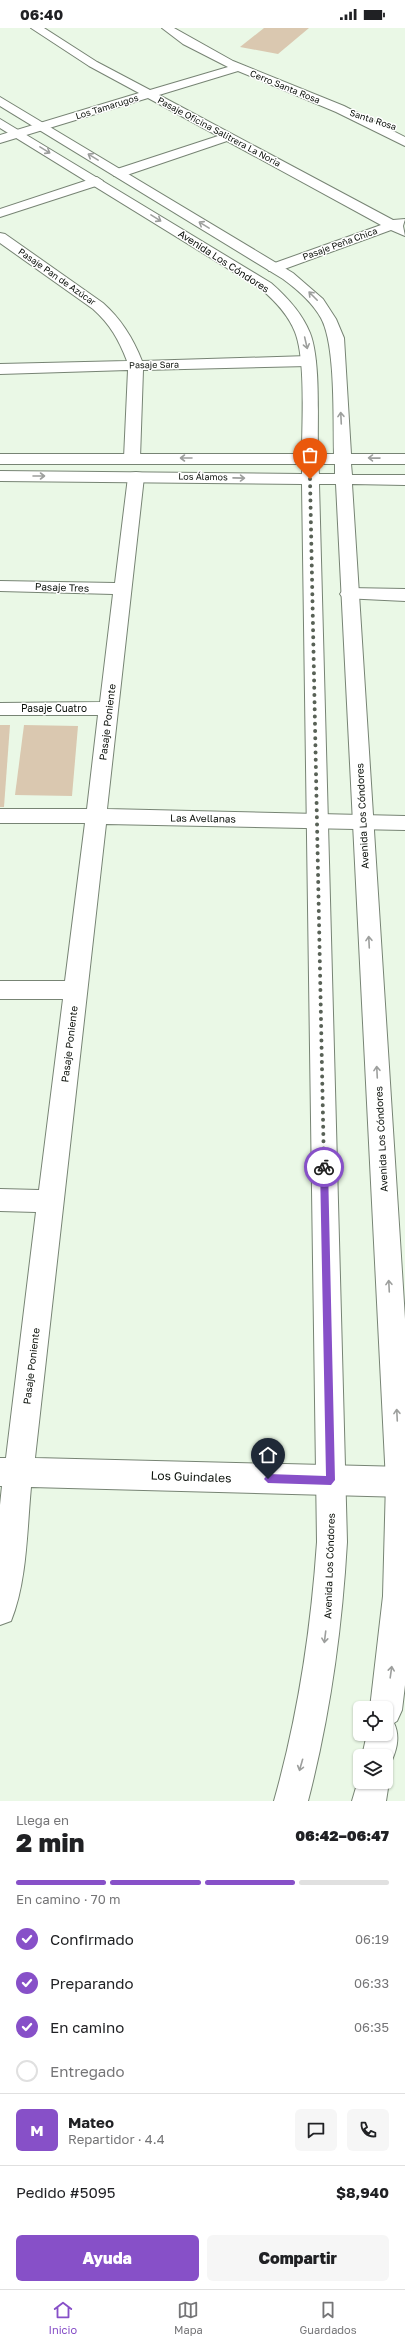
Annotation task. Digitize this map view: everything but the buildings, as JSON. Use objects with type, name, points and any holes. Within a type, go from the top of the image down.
[{"type":"street","name":"Pasaje Oficina Salitrera La Noria","points":[[36,28],[72,53],[228,137],[399,223],[405,232]]},
{"type":"street","name":"Cerro Santa Rosa","points":[[167,28],[192,45],[236,68],[340,109],[405,142]]},
{"type":"street","name":"Los Tamarugos","points":[[0,140],[236,68]]},
{"type":"street","name":"Avenida Los Cóndores","points":[[0,101],[274,268],[311,294],[321,304],[334,326],[338,350],[349,594],[362,822],[403,1482],[401,1560],[395,1642],[387,1701]]},
{"type":"street","name":"Santa Rosa","points":[[340,109],[405,131]]},
{"type":"street","name":"Avenida Los Cóndores","points":[[0,123],[97,181],[253,278],[277,296],[295,316],[306,339],[308,362],[331,1480],[331,1566],[321,1670],[304,1754],[291,1801]]},
{"type":"street","points":[[119,173],[228,137]]},
{"type":"street","points":[[0,213],[97,181]]},
{"type":"street","name":"Pasaje Peña Chica","points":[[274,268],[399,223]]},
{"type":"street","name":"Pasaje Pan de Azúcar","points":[[0,237],[98,306],[110,317],[127,341],[136,366],[134,467]]},
{"type":"street","name":"Pasaje Sara","points":[[0,369],[308,362]]},
{"type":"street","name":"Los Álamos","points":[[0,459],[134,467],[343,468],[405,459]]},
{"type":"street","name":"Los Álamos","points":[[0,476],[134,467]]},
{"type":"street","name":"Pasaje Poniente","points":[[0,1610],[5,1587],[9,1472],[51,1200],[123,589],[134,467]]},
{"type":"street","name":"Los Álamos","points":[[343,468],[405,480]]},
{"type":"street","name":"Pasaje Tres","points":[[0,586],[123,589]]},
{"type":"street","points":[[349,594],[405,595]]},
{"type":"street","name":"Pasaje Cuatro","points":[[0,709],[109,708]]},
{"type":"street","name":"Las Avellanas","points":[[0,816],[96,816],[405,823]]},
{"type":"street","points":[[0,990],[76,990]]},
{"type":"street","points":[[0,1200],[51,1200]]},
{"type":"street","name":"Los Guindales","points":[[9,1472],[403,1482]]},
{"type":"street","points":[[369,1801],[372,1789]]},
{"type":"shaded area","points":[[264,28],[309,28],[278,54],[240,47]]},
{"type":"shaded area","points":[[0,725],[10,725],[4,807],[0,807]]},
{"type":"shaded area","points":[[24,725],[78,726],[72,796],[15,795]]},
{"type":"way so far","points":[[310,479],[324,1167]]},
{"type":"route","points":[[268,1479],[331,1480],[329,1448],[324,1167]]}]
